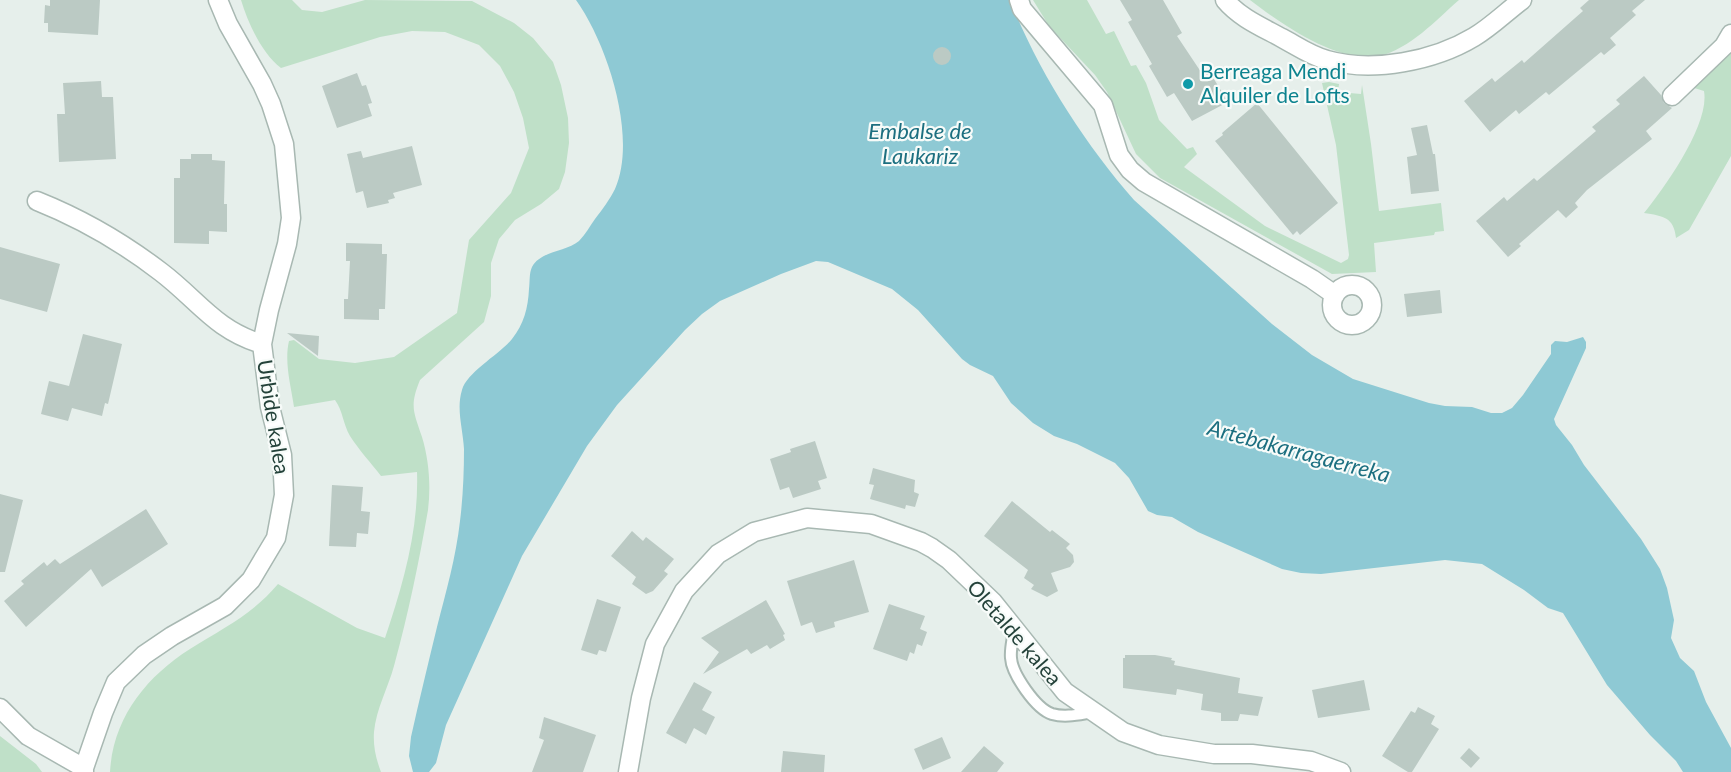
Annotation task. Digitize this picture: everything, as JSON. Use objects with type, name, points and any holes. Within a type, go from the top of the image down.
[{"type":"street","name":"Urbide kalea","points":[[84,770],[103,712],[117,682],[144,655],[225,606],[251,580],[276,538],[284,495],[282,455],[270,407],[262,344],[287,244],[291,218],[284,144],[262,84],[228,24],[218,0]]},
{"type":"street","points":[[1019,0],[1022,9],[1103,105],[1119,155],[1130,170],[1144,182],[1312,279],[1335,295]]},
{"type":"street","points":[[1225,0],[1242,16],[1315,56],[1348,64],[1375,64],[1402,63],[1446,50],[1475,37],[1522,0]]},
{"type":"street","points":[[1672,96],[1724,46],[1731,34]]},
{"type":"street","points":[[37,201],[76,218],[119,242],[163,273],[204,312],[224,327],[245,339],[262,344]]},
{"type":"street","name":"Oletalde kalea","points":[[628,772],[640,698],[655,644],[684,591],[718,554],[754,532],[807,518],[871,524],[921,542],[949,560],[993,602],[1065,692],[1123,732],[1159,745],[1214,754],[1252,754],[1311,761],[1341,772]]},
{"type":"street","points":[[0,708],[28,736],[84,770]]},
{"type":"lane","points":[[1014,630],[1010,656],[1012,669],[1041,708],[1048,713],[1068,716],[1094,712]]},
{"type":"green space","points":[[241,0],[292,0],[302,10],[322,12],[365,0],[472,1],[514,23],[533,38],[553,62],[568,118],[569,143],[565,172],[559,189],[541,204],[515,220],[499,239],[491,263],[491,296],[484,322],[420,380],[417,389],[414,409],[429,473],[429,501],[404,627],[375,723],[374,747],[381,772],[110,772],[112,752],[125,717],[146,686],[174,660],[247,613],[278,584],[357,628],[385,638],[409,556],[415,515],[417,472],[381,476],[350,436],[335,400],[294,407],[288,366],[289,341],[294,340],[319,359],[355,363],[394,357],[457,313],[469,240],[511,193],[529,148],[523,118],[514,92],[500,66],[479,45],[445,32],[412,31],[380,37],[281,68],[268,55],[257,37]]},
{"type":"green space","points":[[1033,0],[1087,0],[1106,34],[1114,31],[1131,66],[1136,65],[1146,83],[1159,120],[1187,149],[1193,147],[1197,154],[1184,167],[1265,226],[1341,263],[1348,259],[1349,255],[1336,145],[1322,83],[1339,84],[1338,92],[1361,94],[1362,85],[1379,211],[1441,203],[1444,231],[1435,232],[1434,235],[1374,243],[1376,272],[1332,274],[1160,178],[1136,154],[1107,92],[1095,75],[1049,26]]},
{"type":"green space","points":[[1250,0],[1459,0],[1422,33],[1401,47],[1379,56],[1363,57],[1346,54],[1311,40],[1277,20]]},
{"type":"green space","points":[[1731,46],[1731,156],[1689,230],[1676,238],[1670,222],[1657,215],[1644,213],[1674,172],[1700,120],[1704,105],[1704,91],[1691,87],[1709,73]]},
{"type":"green space","points":[[0,736],[36,764],[42,772],[0,772]]},
{"type":"water","name":"Embalse de Laukariz","points":[[576,0],[1010,0],[1048,79],[1080,130],[1115,178],[1134,200],[1272,324],[1312,355],[1353,379],[1429,403],[1472,407],[1491,413],[1502,413],[1512,408],[1523,395],[1551,354],[1551,345],[1555,341],[1567,342],[1583,337],[1586,348],[1554,419],[1556,425],[1641,539],[1660,569],[1674,620],[1671,638],[1680,658],[1694,671],[1706,702],[1731,748],[1731,772],[1683,772],[1676,761],[1607,685],[1563,613],[1548,608],[1482,564],[1445,560],[1321,574],[1301,573],[1282,569],[1198,532],[1172,517],[1148,511],[1129,478],[1115,463],[1077,444],[1054,436],[1033,423],[1011,403],[993,376],[962,359],[918,310],[892,289],[828,262],[816,261],[720,301],[702,314],[617,405],[587,446],[522,556],[446,725],[436,763],[429,772],[413,772],[409,756],[411,737],[456,548],[460,521],[464,458],[460,412],[462,390],[470,377],[506,345],[520,328],[526,309],[532,267],[541,258],[574,245],[581,239],[613,193],[621,168],[623,144],[616,91],[598,40],[588,18]]},
{"type":"building","points":[[50,0],[100,0],[98,35],[48,32],[48,23],[44,23],[45,5],[50,6]]},
{"type":"building","points":[[1120,0],[1163,0],[1182,33],[1177,36],[1203,75],[1209,71],[1228,102],[1192,121],[1174,93],[1167,97],[1149,66],[1152,64],[1128,22],[1132,20]]},
{"type":"building","points":[[1589,0],[1645,0],[1632,11],[1636,15],[1610,38],[1616,45],[1604,55],[1601,52],[1549,95],[1546,92],[1519,114],[1516,110],[1490,132],[1464,101],[1492,78],[1495,82],[1522,60],[1524,63],[1583,11],[1580,8]]},
{"type":"building","points":[[942,47],[948,50],[951,56],[948,62],[942,65],[936,62],[933,56],[936,50]]},
{"type":"building","points":[[357,73],[362,86],[366,85],[372,103],[368,104],[372,116],[337,128],[322,86]]},
{"type":"building","points":[[1644,76],[1661,95],[1664,103],[1672,108],[1646,131],[1652,139],[1587,190],[1575,203],[1578,207],[1566,218],[1558,210],[1519,244],[1521,246],[1508,257],[1476,221],[1504,197],[1507,201],[1534,178],[1537,181],[1596,131],[1592,127],[1620,104],[1616,100]]},
{"type":"building","points":[[101,81],[102,97],[113,97],[116,159],[59,162],[57,114],[65,114],[63,83]]},
{"type":"building","points":[[1257,103],[1338,203],[1300,235],[1297,231],[1293,235],[1215,141]]},
{"type":"building","points":[[1427,125],[1433,154],[1435,154],[1439,191],[1411,194],[1407,157],[1417,155],[1411,128]]},
{"type":"building","points":[[412,146],[422,185],[393,193],[395,198],[388,200],[389,203],[367,208],[363,191],[356,193],[347,154],[361,151],[363,158]]},
{"type":"building","points":[[191,154],[212,154],[212,160],[225,161],[224,204],[227,204],[227,232],[209,231],[209,244],[174,243],[174,178],[180,178],[180,159],[191,159]]},
{"type":"building","points":[[346,243],[382,244],[382,254],[387,254],[385,309],[379,309],[379,320],[344,319],[344,299],[348,299],[350,261],[346,261]]},
{"type":"building","points":[[0,247],[60,264],[47,312],[0,299]]},
{"type":"building","points":[[1440,290],[1442,313],[1407,317],[1404,294]]},
{"type":"building","points":[[287,333],[319,336],[318,356]]},
{"type":"building","points":[[83,334],[122,344],[108,404],[105,403],[102,416],[72,408],[68,421],[41,414],[49,381],[69,386]]},
{"type":"building","points":[[815,441],[827,478],[818,481],[821,489],[793,498],[789,487],[780,490],[770,459],[791,452],[790,449]]},
{"type":"building","points":[[873,468],[915,480],[914,492],[919,494],[915,507],[906,505],[905,509],[870,499],[874,485],[869,484]]},
{"type":"building","points":[[332,485],[363,487],[361,511],[370,512],[368,534],[357,533],[356,547],[329,546]]},
{"type":"building","points":[[0,494],[23,500],[5,572],[0,572]]},
{"type":"building","points":[[1012,501],[1050,532],[1052,530],[1070,544],[1066,548],[1073,555],[1074,562],[1070,567],[1051,573],[1058,591],[1047,597],[1031,589],[1034,585],[1024,578],[1028,570],[984,536]]},
{"type":"building","points":[[146,509],[168,544],[102,587],[91,569],[26,627],[4,601],[24,584],[21,581],[44,562],[47,566],[55,559],[60,564]]},
{"type":"building","points":[[632,531],[643,541],[646,537],[674,559],[664,571],[668,574],[653,591],[646,594],[632,584],[636,577],[611,556]]},
{"type":"building","points":[[854,560],[869,612],[834,622],[835,627],[816,633],[812,622],[801,626],[787,581]]},
{"type":"building","points":[[597,599],[621,607],[606,652],[599,650],[597,655],[581,650]]},
{"type":"building","points":[[766,600],[785,634],[783,635],[785,640],[770,649],[767,645],[751,654],[747,649],[703,674],[719,652],[701,638]]},
{"type":"building","points":[[889,604],[925,616],[920,629],[927,632],[922,646],[917,644],[914,654],[910,652],[907,661],[873,649]]},
{"type":"building","points":[[1125,655],[1155,655],[1172,658],[1171,660],[1175,661],[1174,665],[1240,678],[1238,693],[1263,697],[1258,716],[1240,714],[1238,721],[1221,721],[1221,713],[1201,710],[1203,694],[1177,689],[1176,695],[1123,688],[1123,658]]},
{"type":"building","points":[[1364,680],[1370,710],[1318,718],[1312,690]]},
{"type":"building","points":[[694,682],[712,692],[702,710],[715,717],[706,735],[694,728],[686,744],[666,733]]},
{"type":"building","points":[[1418,707],[1435,716],[1431,724],[1439,729],[1412,772],[1408,772],[1382,756],[1411,711],[1415,713]]},
{"type":"building","points":[[544,717],[596,735],[583,772],[532,772],[544,740],[539,738]]},
{"type":"building","points":[[942,737],[951,758],[923,770],[914,749]]},
{"type":"building","points":[[984,746],[1004,763],[997,772],[961,772]]},
{"type":"building","points":[[1469,748],[1480,758],[1471,768],[1460,758]]},
{"type":"building","points":[[783,751],[825,755],[824,772],[781,772]]},
{"type":"place","name":"Berreaga Mendi Alquiler de Lofts","points":[[1188,84]]},
{"type":"water label","name":"Artebakarragaerreka","points":[[1299,451]]}]
